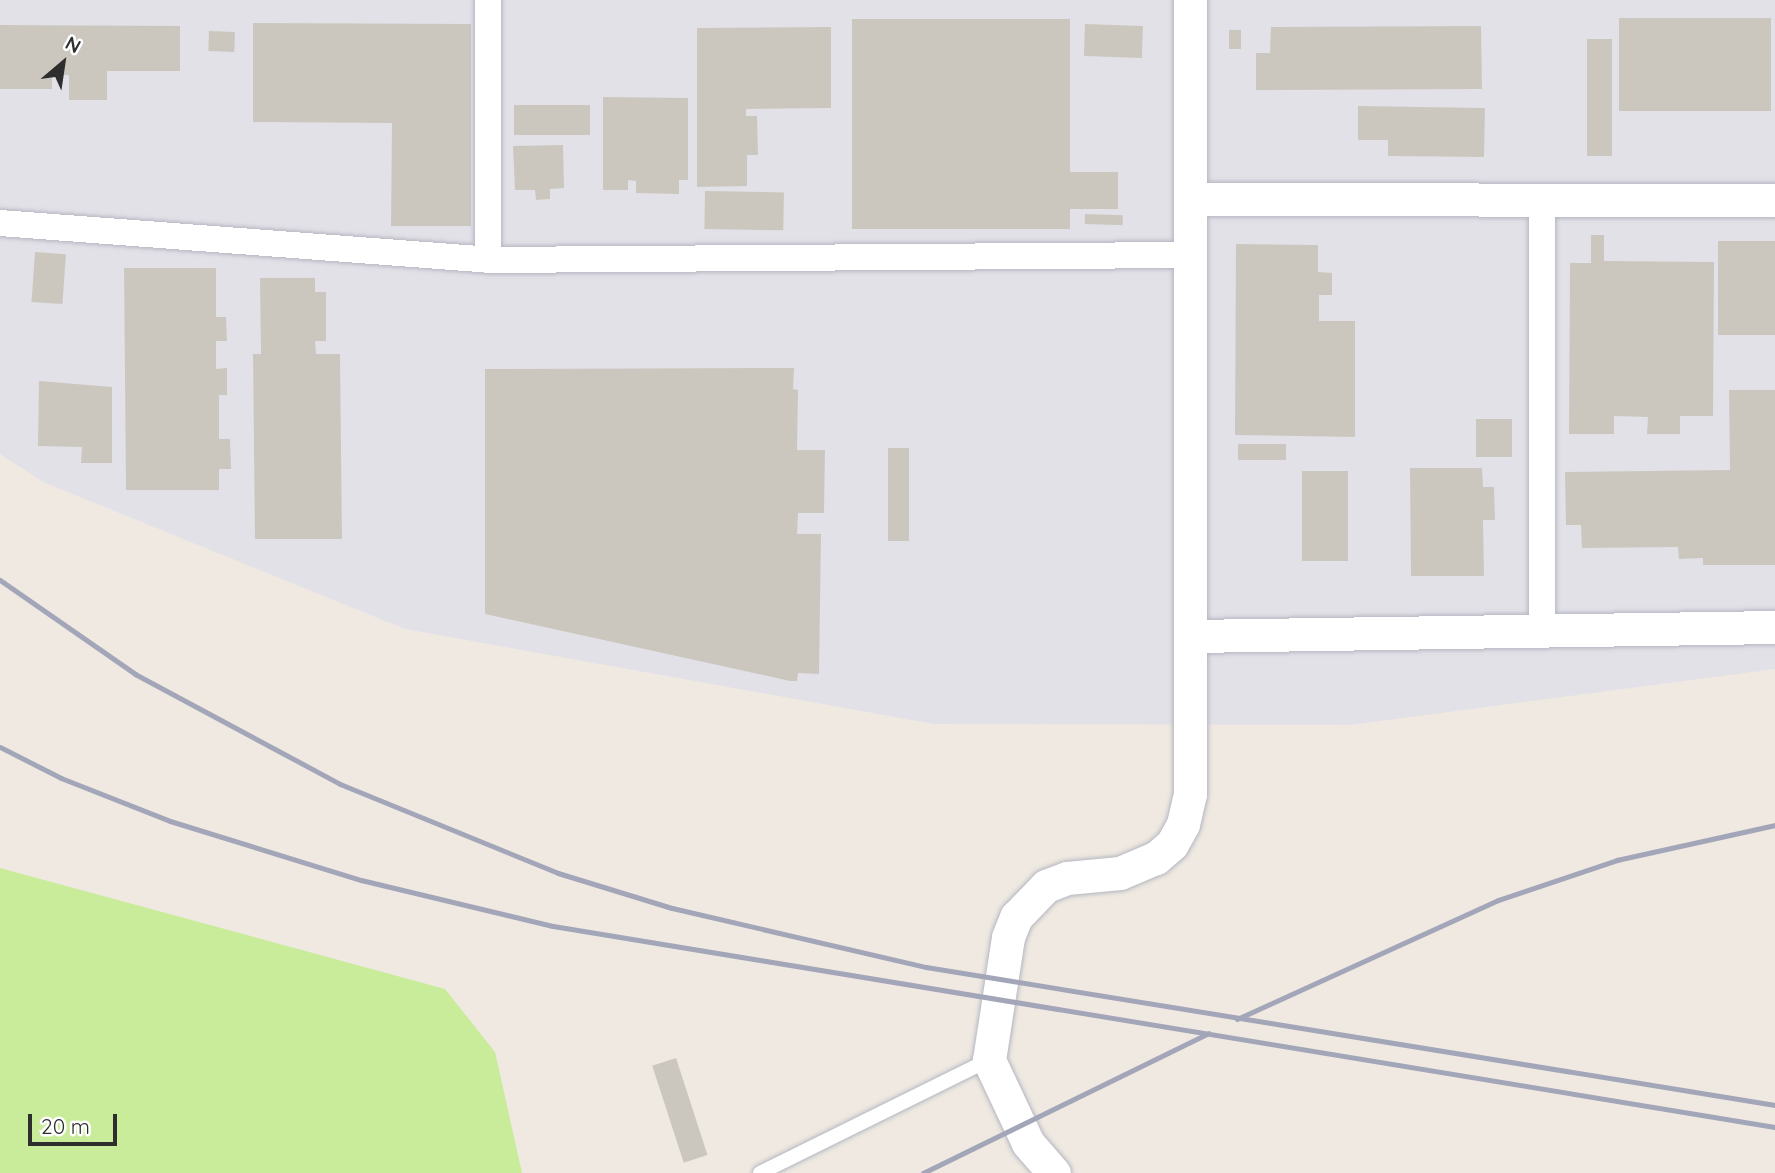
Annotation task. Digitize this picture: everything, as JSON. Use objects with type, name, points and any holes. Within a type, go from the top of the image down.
[{"type":"street","points":[[488,0],[488,260]]},
{"type":"street","points":[[1054,1173],[1032,1151],[989,1060],[1008,937],[1030,899],[1046,886],[1067,878],[1141,868],[1172,844],[1183,824],[1190,794],[1190,0]]},
{"type":"street","points":[[1190,199],[1775,200]]},
{"type":"street","points":[[1542,200],[1542,631]]},
{"type":"street","points":[[0,223],[488,260],[1190,255]]},
{"type":"street","points":[[1191,636],[1775,627]]},
{"type":"lane","points":[[760,1173],[989,1060]]},
{"type":"shaded area","points":[[0,0],[1775,0],[1775,669],[1350,725],[934,724],[405,629],[43,482],[0,454]]},
{"type":"green space","points":[[0,868],[445,989],[495,1052],[522,1173],[0,1173]]},
{"type":"building","points":[[1619,18],[1771,18],[1771,111],[1619,111]]},
{"type":"building","points":[[852,19],[1070,19],[1070,172],[1118,172],[1118,209],[1070,209],[1070,229],[852,229]]},
{"type":"building","points":[[253,23],[471,24],[471,226],[391,226],[392,123],[253,122]]},
{"type":"building","points":[[1085,24],[1143,26],[1142,58],[1084,56]]},
{"type":"building","points":[[0,25],[180,26],[180,71],[107,71],[107,100],[69,100],[69,75],[52,75],[52,89],[0,89]]},
{"type":"building","points":[[1481,26],[1482,89],[1256,90],[1256,53],[1270,53],[1271,27]]},
{"type":"building","points":[[831,27],[831,108],[746,109],[746,116],[757,116],[758,155],[747,155],[747,186],[697,187],[697,28]]},
{"type":"building","points":[[1229,30],[1241,30],[1241,49],[1229,49]]},
{"type":"building","points":[[209,31],[235,32],[234,52],[208,51]]},
{"type":"building","points":[[1587,39],[1612,39],[1612,156],[1587,156]]},
{"type":"building","points":[[603,97],[688,98],[688,180],[679,180],[679,194],[636,193],[636,181],[628,180],[628,190],[603,190]]},
{"type":"building","points":[[514,105],[590,105],[590,135],[514,135]]},
{"type":"building","points":[[1358,106],[1485,108],[1484,157],[1388,156],[1388,140],[1358,140]]},
{"type":"building","points":[[563,145],[564,188],[550,189],[550,199],[536,200],[535,190],[515,190],[513,146]]},
{"type":"building","points":[[705,191],[784,192],[783,230],[704,229]]},
{"type":"building","points":[[1085,214],[1123,215],[1123,225],[1085,224]]},
{"type":"building","points":[[1591,235],[1604,235],[1604,261],[1714,262],[1713,416],[1680,416],[1680,434],[1647,434],[1648,417],[1614,416],[1614,434],[1569,434],[1570,263],[1591,263]]},
{"type":"building","points":[[1718,241],[1775,241],[1775,335],[1718,335]]},
{"type":"building","points":[[1236,244],[1318,245],[1318,272],[1332,273],[1332,295],[1319,295],[1319,321],[1355,321],[1355,437],[1235,435]]},
{"type":"building","points":[[35,252],[66,254],[62,304],[32,302]]},
{"type":"building","points":[[124,268],[216,268],[216,317],[226,317],[227,341],[216,341],[216,369],[227,368],[227,395],[219,395],[219,439],[230,439],[231,469],[219,469],[219,490],[126,490]]},
{"type":"building","points":[[260,278],[315,278],[315,292],[326,292],[326,341],[315,341],[316,354],[340,354],[342,539],[255,539],[253,354],[261,354]]},
{"type":"building","points":[[794,368],[793,389],[798,390],[797,450],[825,450],[824,513],[798,513],[797,534],[821,534],[819,674],[798,673],[797,681],[790,681],[485,614],[485,369]]},
{"type":"building","points":[[39,381],[112,387],[112,463],[81,463],[82,447],[38,446]]},
{"type":"building","points":[[1729,390],[1775,390],[1775,565],[1703,565],[1703,558],[1679,559],[1678,547],[1582,548],[1581,525],[1566,525],[1565,472],[1730,470]]},
{"type":"building","points":[[1476,419],[1512,419],[1512,457],[1476,457]]},
{"type":"building","points":[[1238,444],[1286,444],[1286,460],[1238,460]]},
{"type":"building","points":[[888,448],[909,448],[909,541],[888,541]]},
{"type":"building","points":[[1410,468],[1482,468],[1483,487],[1494,487],[1495,520],[1483,520],[1484,576],[1411,576]]},
{"type":"building","points":[[1302,471],[1348,471],[1348,561],[1302,561]]},
{"type":"building","points":[[676,1058],[708,1155],[684,1163],[652,1066]]},
{"type":"railway","points":[[0,580],[135,674],[340,784],[558,873],[672,908],[926,967],[1775,1105]]},
{"type":"railway","points":[[0,747],[61,778],[170,821],[361,880],[553,926],[1775,1127]]},
{"type":"railway","points":[[1237,1019],[1498,900],[1617,860],[1775,825]]},
{"type":"railway","points":[[923,1173],[1209,1033]]}]
